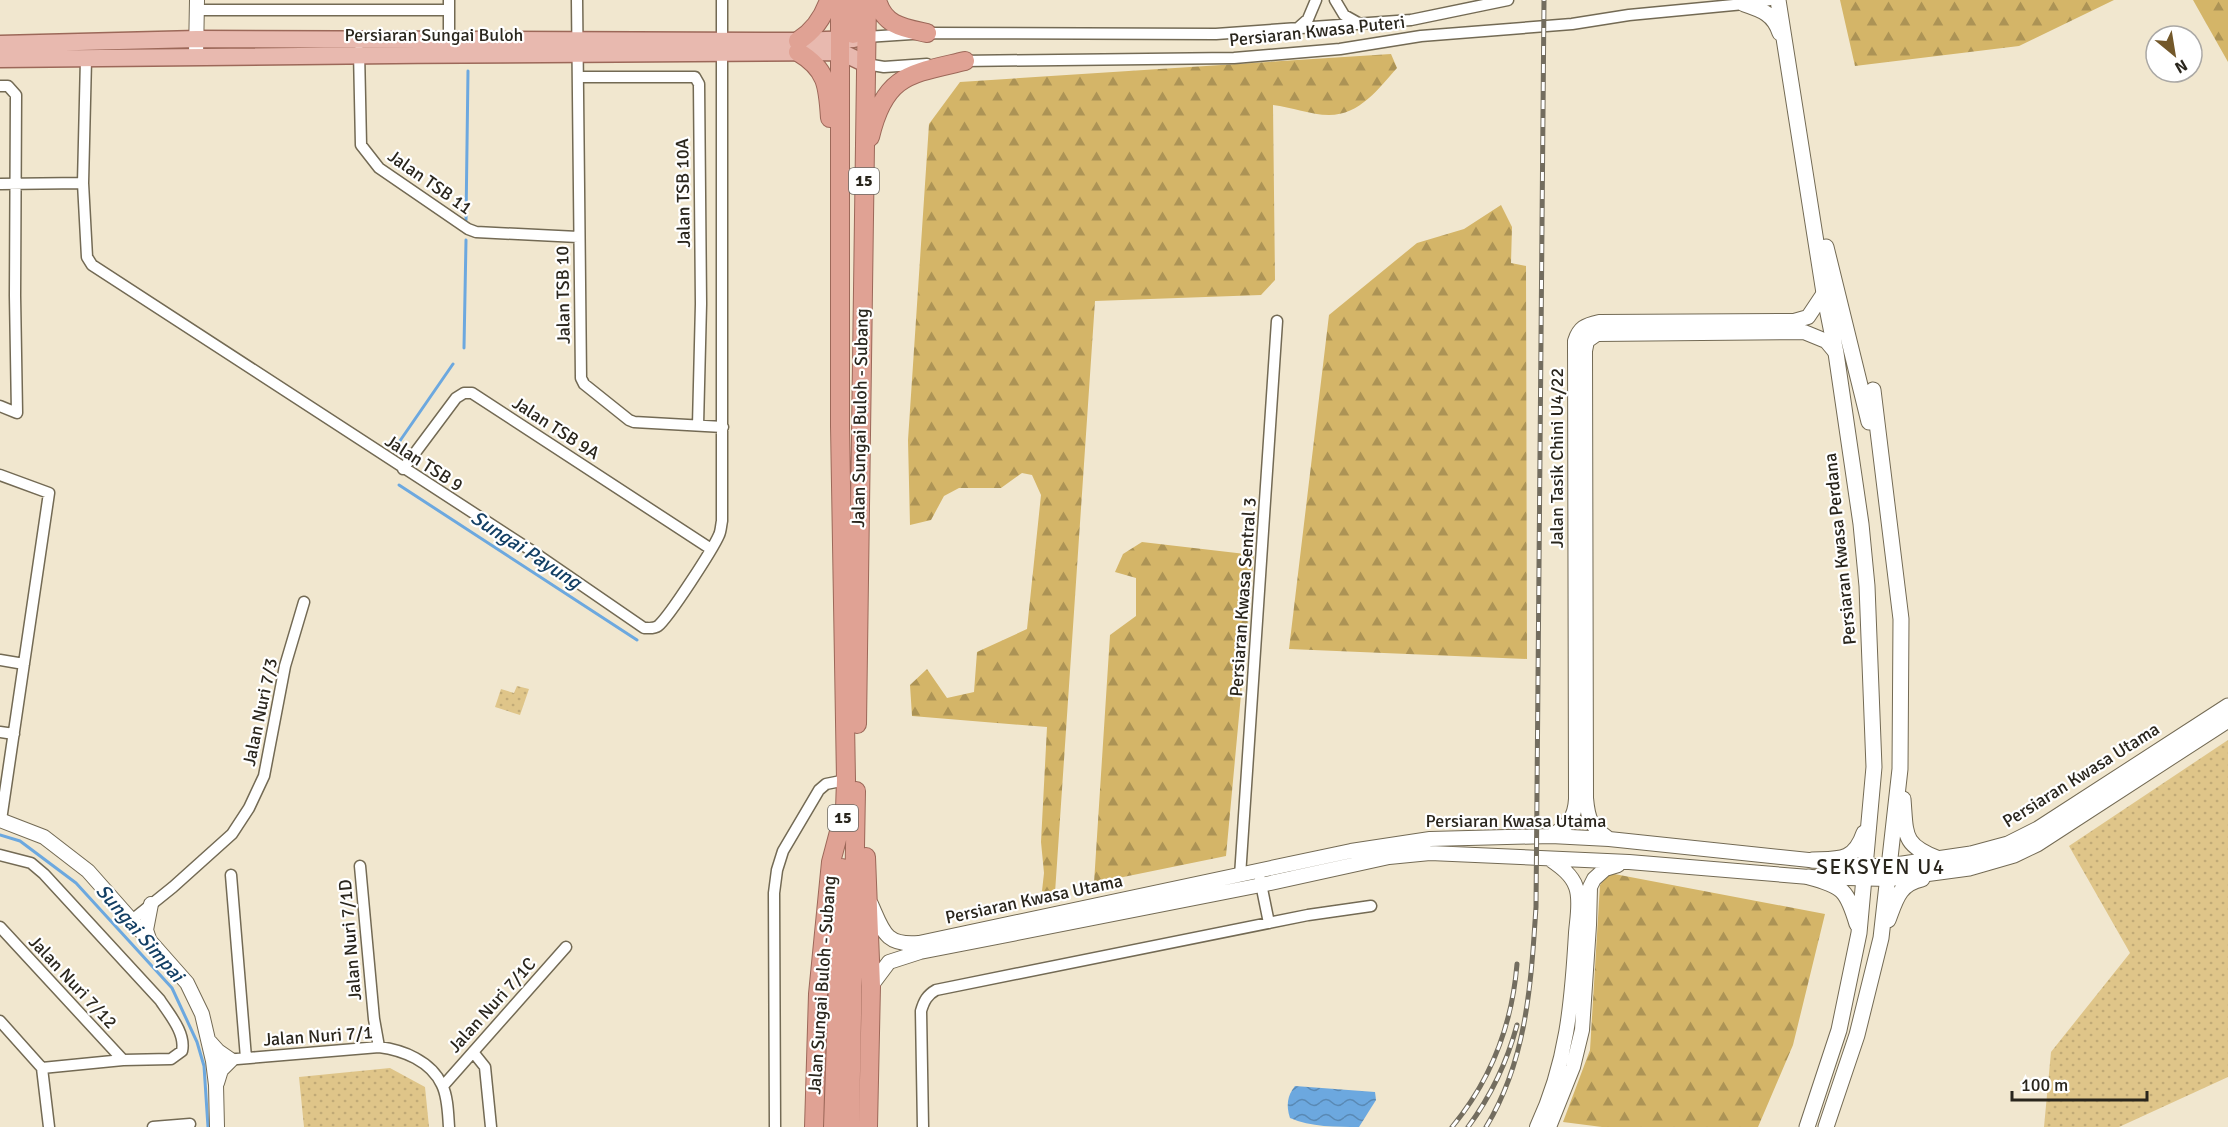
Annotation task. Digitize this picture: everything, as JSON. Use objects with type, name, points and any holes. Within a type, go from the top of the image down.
[{"type":"highway","points":[[829,0],[814,29],[798,47],[823,75],[828,92],[835,233],[841,247]]},
{"type":"highway","name":"Jalan Sungai Buloh - Subang","points":[[840,0],[854,48],[864,163],[850,1127]]},
{"type":"highway","points":[[842,506],[847,494],[852,274],[853,0]]},
{"type":"highway","name":"Jalan Sungai Buloh - Subang","points":[[867,0],[854,48],[841,247],[840,426],[845,809],[855,890],[871,986],[868,1127]]},
{"type":"highway","points":[[878,0],[886,17],[898,27],[927,33]]},
{"type":"highway","points":[[864,163],[876,116],[889,93],[900,80],[913,73],[965,61]]},
{"type":"highway","name":"Jalan Sungai Buloh - Subang","points":[[814,1127],[818,994],[831,862],[845,809]]},
{"type":"highway","name":"Jalan Sungai Buloh - Subang","points":[[833,1127],[855,890]]},
{"type":"main road","name":"Persiaran Kwasa Perdana","points":[[1778,0],[1824,293],[1836,353],[1859,512],[1867,586],[1874,767],[1859,933],[1839,1030],[1807,1127]]},
{"type":"main road","points":[[1744,4],[1767,12],[1777,24],[1788,59]]},
{"type":"main road","points":[[0,32],[19,44]]},
{"type":"main road","name":"Persiaran Sungai Buloh","points":[[359,48],[449,39],[578,46]]},
{"type":"main road","name":"Persiaran Sungai Buloh","points":[[1,56],[19,44],[359,48],[722,46],[854,48]]},
{"type":"main road","name":"Persiaran Sungai Buloh","points":[[1,56],[86,59],[196,47]]},
{"type":"main road","points":[[1808,184],[1839,296],[1871,429],[1883,464]]},
{"type":"main road","points":[[1873,390],[1901,619],[1900,769],[1906,832],[1910,842],[1925,854],[1940,859]]},
{"type":"main road","name":"Persiaran Kwasa Utama","points":[[1888,872],[2008,844],[2038,829],[2228,706]]},
{"type":"main road","name":"Persiaran Kwasa Utama","points":[[1888,872],[1969,868],[2014,855],[2037,844],[2228,720]]},
{"type":"main road","points":[[1826,1127],[1857,1035],[1881,938],[1900,769]]},
{"type":"main road","points":[[1812,860],[1843,859],[1854,852],[1860,846],[1871,815]]},
{"type":"main road","points":[[1881,938],[1899,893],[1904,887],[1912,881],[1969,868]]},
{"type":"main road","points":[[1809,877],[1833,883],[1840,888],[1853,909],[1859,933]]},
{"type":"street","name":"Jalan TSB 10","points":[[577,0],[581,378],[584,384],[629,420],[723,427]]},
{"type":"street","name":"Jalan TSB 9","points":[[86,59],[83,183],[87,257],[92,265],[532,551],[644,628],[657,626],[711,549],[719,534],[722,521],[722,0]]},
{"type":"street","points":[[1298,28],[1308,20],[1316,0]]},
{"type":"street","points":[[1335,0],[1344,15],[1361,24]]},
{"type":"street","name":"Persiaran Kwasa Puteri","points":[[854,48],[927,33],[1206,34],[1361,24],[1411,20],[1508,0]]},
{"type":"street","name":"Persiaran Kwasa Puteri","points":[[854,48],[884,67],[965,61],[1234,58],[1340,49],[1420,36],[1572,24],[1629,15],[1770,0]]},
{"type":"street","points":[[196,47],[197,5],[449,5],[449,39]]},
{"type":"street","name":"Jalan TSB 11","points":[[359,48],[362,145],[379,168],[468,229],[476,232],[578,237]]},
{"type":"street","name":"Jalan TSB 10A","points":[[579,77],[695,77],[699,84],[701,304],[698,425]]},
{"type":"street","points":[[0,86],[8,86],[16,95],[17,413],[0,406]]},
{"type":"street","points":[[0,184],[83,183]]},
{"type":"street","points":[[1824,293],[1808,317],[1794,321],[1599,322],[1586,324],[1583,336],[1804,332],[1826,341],[1836,353]]},
{"type":"street","name":"Persiaran Kwasa Sentral 3","points":[[1240,876],[1277,321]]},
{"type":"street","name":"Jalan Tasik Chini U4/22","points":[[1551,836],[1565,828],[1572,820],[1576,799],[1575,341],[1583,336],[1585,351],[1586,798],[1589,820],[1609,839]]},
{"type":"street","name":"Jalan TSB 9A","points":[[403,469],[456,398],[464,393],[472,393],[711,549]]},
{"type":"street","points":[[0,476],[49,493],[14,734],[2,797],[1,820],[44,837],[88,871],[187,983],[202,1014],[213,1061],[217,1127]]},
{"type":"street","name":"Jalan Nuri 7/3","points":[[132,920],[232,834],[249,808],[264,776],[285,666],[304,602]]},
{"type":"street","points":[[0,660],[24,664]]},
{"type":"street","points":[[0,732],[14,734]]},
{"type":"street","points":[[775,1127],[774,893],[777,870],[783,851],[819,790],[826,784],[846,780]]},
{"type":"street","name":"Persiaran Kwasa Utama","points":[[855,890],[883,932],[896,942],[907,944],[1240,876],[1260,878],[1351,851],[1430,839],[1551,836],[1609,839],[1812,860],[1865,873]]},
{"type":"street","name":"Persiaran Kwasa Utama","points":[[871,986],[889,962],[920,952],[1260,878],[1400,856],[1430,854],[1629,862],[1809,877],[1888,872]]},
{"type":"street","points":[[0,855],[31,863],[44,874],[160,999],[176,1023],[182,1039],[182,1051],[171,1059],[123,1060],[42,1068]]},
{"type":"street","points":[[1537,1127],[1549,1100],[1563,1054],[1572,1005],[1576,936],[1577,888],[1565,870],[1551,860]]},
{"type":"street","points":[[1548,1127],[1573,1067],[1582,1030],[1590,887],[1594,879],[1605,869],[1629,862]]},
{"type":"street","name":"Jalan Nuri 7/1D","points":[[360,866],[374,1019],[379,1047]]},
{"type":"street","points":[[231,875],[246,1058]]},
{"type":"street","points":[[1260,878],[1269,923]]},
{"type":"street","points":[[118,904],[124,908],[151,904],[147,916],[148,939]]},
{"type":"street","points":[[923,1127],[921,1011],[924,1000],[929,994],[948,988],[1269,923],[1342,909],[1371,906]]},
{"type":"street","name":"Jalan Nuri 7/12","points":[[0,927],[123,1060]]},
{"type":"street","name":"Jalan Nuri 7/1C","points":[[443,1086],[566,946]]},
{"type":"street","points":[[0,1021],[42,1068],[49,1127]]},
{"type":"street","points":[[208,1040],[218,1052],[231,1060],[221,1070],[216,1085]]},
{"type":"street","name":"Jalan Nuri 7/1","points":[[213,1061],[379,1047],[393,1049],[418,1060],[443,1086]]},
{"type":"street","points":[[473,1052],[485,1067],[491,1127]]},
{"type":"street","points":[[443,1086],[449,1127]]},
{"type":"street","points":[[153,1127],[190,1124]]},
{"type":"shaded area","points":[[517,686],[529,689],[520,715],[495,707],[501,689],[514,693]]},
{"type":"shaded area","points":[[2228,740],[2228,1077],[2119,1127],[2044,1127],[2051,1052],[2130,953],[2069,846]]},
{"type":"shaded area","points":[[390,1068],[425,1087],[429,1127],[304,1127],[299,1077]]},
{"type":"green space","points":[[1840,0],[2114,0],[2019,46],[1855,66]]},
{"type":"green space","points":[[2193,0],[2228,0],[2228,62]]},
{"type":"green space","points":[[1391,54],[1397,68],[1376,92],[1350,110],[1340,114],[1322,115],[1273,105],[1275,280],[1261,295],[1095,301],[1055,893],[1042,891],[1044,873],[1041,842],[1047,727],[912,716],[910,685],[927,669],[947,698],[974,692],[977,652],[1027,629],[1041,495],[1032,475],[1022,473],[1001,488],[959,488],[944,496],[931,520],[910,525],[908,440],[929,124],[960,82]]},
{"type":"green space","points":[[1501,205],[1512,227],[1511,263],[1526,266],[1527,659],[1289,649],[1329,315],[1417,243],[1464,229]]},
{"type":"green space","points":[[1142,542],[1254,555],[1226,856],[1094,883],[1110,635],[1136,616],[1136,578],[1115,572],[1123,554]]},
{"type":"green space","points":[[1609,873],[1825,914],[1793,1045],[1758,1127],[1602,1127],[1563,1122],[1590,1050],[1600,885]]},
{"type":"water","points":[[1295,1086],[1375,1092],[1376,1100],[1359,1127],[1315,1125],[1290,1118],[1288,1101]]},
{"type":"waterway","name":"Sungai Payung","points":[[466,220],[468,71]]},
{"type":"waterway","name":"Sungai Payung","points":[[464,348],[466,240]]},
{"type":"waterway","name":"Sungai Payung","points":[[395,448],[453,364]]},
{"type":"waterway","name":"Sungai Payung","points":[[399,485],[637,640]]},
{"type":"waterway","name":"Sungai Simpai","points":[[0,835],[20,841],[76,883],[172,988],[197,1042],[204,1066],[208,1127]]},
{"type":"railway","points":[[1486,1127],[1500,1101],[1519,1048],[1529,992],[1536,907],[1544,0]]},
{"type":"railway","points":[[1452,1127],[1478,1090],[1497,1051],[1510,1009],[1517,964]]},
{"type":"railway","points":[[1468,1127],[1497,1078],[1517,1025]]},
{"type":"district","name":"SEKSYEN U4","points":[[1881,867]]}]
